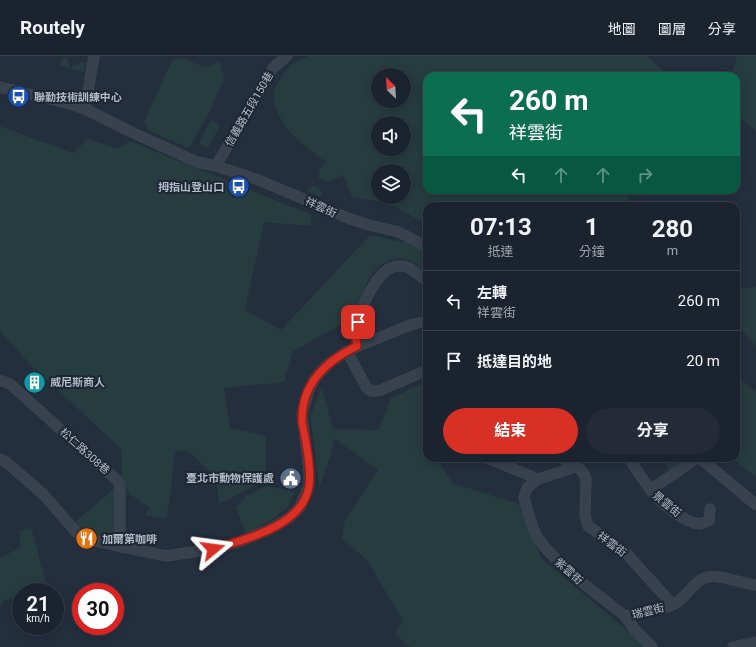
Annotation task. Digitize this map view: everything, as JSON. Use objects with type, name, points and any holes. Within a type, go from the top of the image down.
[{"type":"street","points":[[85,109],[94,56]]},
{"type":"street","name":"信義路五段150巷","points":[[216,166],[273,68],[287,56]]},
{"type":"street","name":"祥雲街","points":[[0,86],[85,109],[128,131],[190,159],[269,184],[350,219],[399,232],[423,245]]},
{"type":"street","points":[[357,346],[355,335],[360,315],[371,290],[380,275],[391,267],[401,266],[416,272],[423,278]]},
{"type":"street","points":[[0,459],[6,462],[44,495],[76,532],[86,539],[166,556],[213,549],[241,541],[270,529],[289,518],[300,507],[309,486],[309,470],[302,414],[309,390],[321,370],[347,351],[357,346],[410,325],[423,322]]},
{"type":"street","points":[[347,351],[366,388],[370,391],[374,392],[381,390],[423,372]]},
{"type":"street","name":"松仁路308巷","points":[[0,380],[10,384],[118,481],[120,488],[120,547]]},
{"type":"street","points":[[496,462],[538,479],[576,467]]},
{"type":"street","name":"祥雲街","points":[[568,462],[582,471],[586,479],[585,515],[588,526],[625,552],[672,605]]},
{"type":"street","name":"景雲街","points":[[632,462],[658,500],[672,511],[691,522],[700,524],[709,521],[710,509]]},
{"type":"street","points":[[650,490],[693,462]]},
{"type":"street","points":[[704,462],[756,505]]},
{"type":"street","name":"紫雲街","points":[[538,479],[527,488],[524,497],[532,525],[541,542],[571,574],[625,616],[635,630],[652,647]]},
{"type":"street","name":"瑞雲街","points":[[625,616],[672,605],[684,597],[698,581],[708,576],[729,579],[745,585],[756,585]]},
{"type":"street","points":[[733,647],[756,642]]},
{"type":"green space","points":[[310,56],[647,56],[664,72],[423,72],[423,194],[626,194],[629,202],[423,202],[423,223],[391,204],[411,204],[411,164],[371,164],[371,200],[352,197],[343,175],[327,182],[318,178],[320,168],[326,162],[297,140],[287,128],[278,114],[273,97],[275,87],[290,65]]},
{"type":"green space","points":[[737,56],[756,56],[756,132],[740,116],[740,72],[732,72]]},
{"type":"green space","points":[[63,57],[68,58],[70,65],[69,68],[60,66]]},
{"type":"green space","points":[[182,58],[204,67],[220,62],[224,79],[210,111],[189,148],[149,131],[144,122],[172,60]]},
{"type":"green space","points":[[80,62],[86,63],[84,72],[71,69],[72,65],[77,66]]},
{"type":"green space","points":[[211,120],[220,125],[208,148],[199,144]]},
{"type":"green space","points":[[0,126],[73,153],[88,139],[118,149],[130,141],[312,215],[310,226],[264,222],[245,310],[281,330],[370,235],[423,247],[423,270],[416,264],[403,258],[392,259],[377,268],[370,277],[349,320],[293,351],[284,382],[224,388],[230,428],[266,436],[265,480],[219,504],[216,477],[189,452],[175,450],[170,500],[166,518],[148,516],[145,514],[150,508],[131,495],[122,483],[121,449],[31,365],[0,331]]},
{"type":"green space","points":[[314,185],[320,189],[322,194],[321,196],[307,191],[308,188]]},
{"type":"green space","points":[[756,287],[756,346],[740,327],[740,289]]},
{"type":"green space","points":[[740,380],[756,392],[756,477],[737,462],[740,462]]},
{"type":"green space","points":[[423,384],[423,462],[439,462],[452,483],[519,504],[542,559],[647,647],[410,647],[395,634],[403,621],[367,560],[342,539],[345,520],[378,470],[334,438],[330,457],[319,489],[310,417],[322,387],[333,429],[379,430],[391,398]]},
{"type":"green space","points":[[664,462],[685,462],[670,471]]},
{"type":"green space","points":[[267,486],[294,492],[288,507],[271,520],[246,534],[236,508],[246,496]]},
{"type":"green space","points":[[115,488],[118,491],[119,542],[85,532],[75,526],[76,521]]},
{"type":"green space","points":[[31,527],[46,583],[12,583],[12,598],[3,601],[0,605],[0,556],[2,557],[21,547],[19,532]]},
{"type":"place","name":"聯勤技術訓練中心","points":[[19,97]]},
{"type":"place","name":"拇指山登山口","points":[[239,187]]},
{"type":"place","name":"威尼斯商人","points":[[35,382]]},
{"type":"place","name":"臺北市動物保護處","points":[[290,478]]},
{"type":"place","name":"加爾第咖啡","points":[[86,539]]},
{"type":"route","points":[[213,549],[241,541],[270,529],[289,518],[300,507],[309,486],[309,470],[302,421],[302,414],[306,399],[311,384],[321,370],[347,351],[357,346],[355,335],[358,322]]}]
